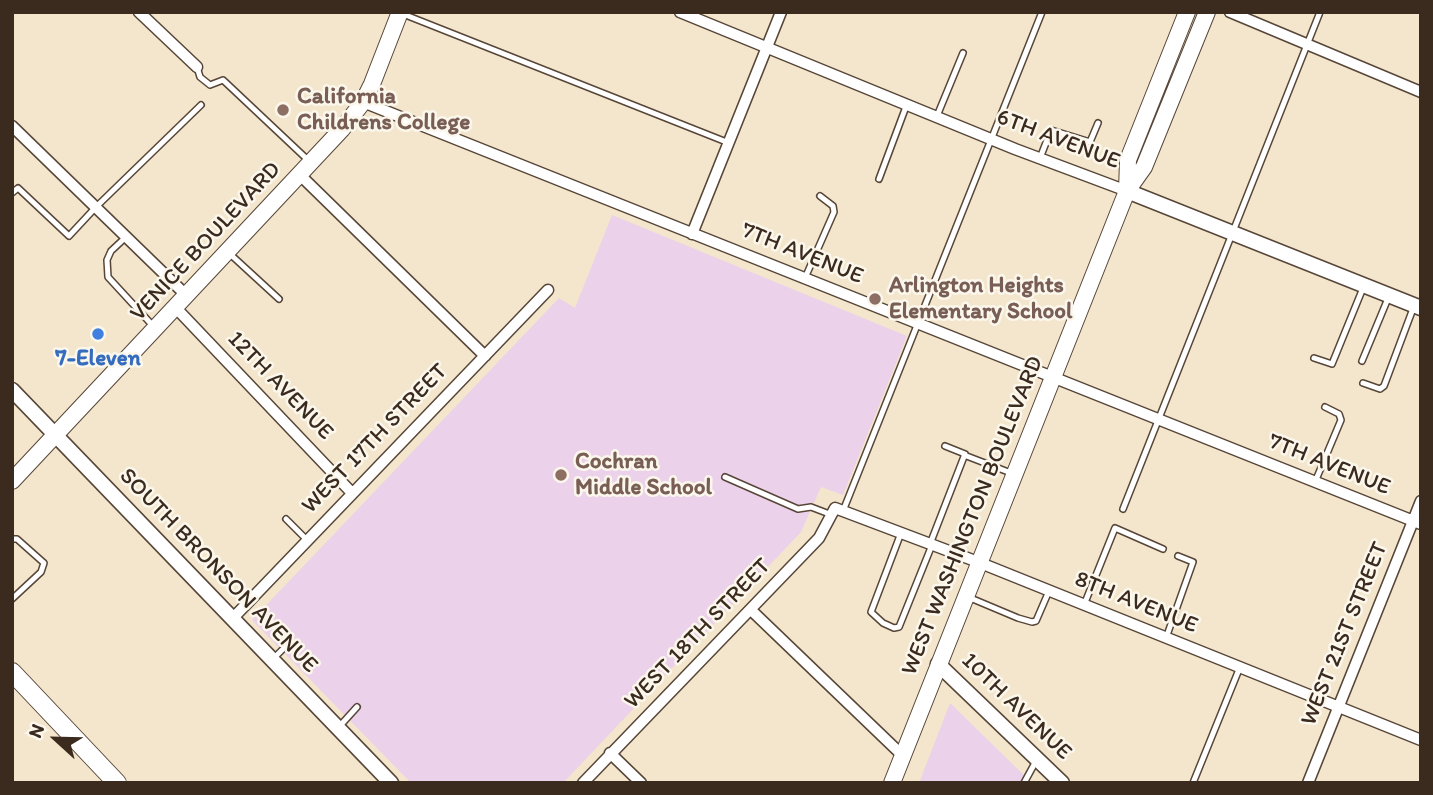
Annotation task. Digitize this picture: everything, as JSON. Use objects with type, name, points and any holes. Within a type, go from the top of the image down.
[{"type":"main road","name":"VENICE BOULEVARD","points":[[12,481],[342,129],[363,102],[400,12]]},
{"type":"main road","name":"WEST WASHINGTON BOULEVARD","points":[[1127,191],[1128,160],[1187,12]]},
{"type":"main road","name":"WEST WASHINGTON BOULEVARD","points":[[891,782],[1127,191],[1144,167],[1207,12]]},
{"type":"main road","points":[[12,672],[117,783]]},
{"type":"street","points":[[139,12],[197,67]]},
{"type":"street","name":"6TH AVENUE","points":[[680,12],[1417,307]]},
{"type":"street","points":[[692,234],[781,12]]},
{"type":"street","points":[[1230,12],[1421,92]]},
{"type":"street","name":"7TH AVENUE","points":[[363,102],[1417,523]]},
{"type":"street","name":"12TH AVENUE","points":[[12,126],[126,237],[352,493]]},
{"type":"street","points":[[305,169],[485,356]]},
{"type":"street","name":"WEST 17TH STREET","points":[[233,618],[548,290]]},
{"type":"street","name":"SOUTH BRONSON AVENUE","points":[[12,390],[391,783]]},
{"type":"street","name":"WEST 21ST STREET","points":[[1308,783],[1417,523],[1421,501]]},
{"type":"street","name":"8TH AVENUE","points":[[837,511],[978,562],[1421,740]]},
{"type":"street","name":"WEST 18TH STREET","points":[[583,783],[819,538],[837,511]]},
{"type":"street","points":[[751,610],[902,755]]},
{"type":"street","name":"10TH AVENUE","points":[[938,664],[1062,783]]},
{"type":"street","points":[[610,753],[641,783]]},
{"type":"lane","points":[[400,12],[729,143]]},
{"type":"lane","points":[[725,477],[798,509],[811,507],[837,511],[917,322],[1042,12]]},
{"type":"lane","points":[[1123,509],[1321,12]]},
{"type":"lane","points":[[937,116],[963,53]]},
{"type":"lane","points":[[197,67],[201,77],[210,85],[223,80],[305,169]]},
{"type":"lane","points":[[879,179],[907,104]]},
{"type":"lane","points":[[12,193],[18,188],[69,236],[201,106]]},
{"type":"lane","points":[[1040,158],[1051,130],[1090,142],[1098,123]]},
{"type":"lane","points":[[805,278],[834,212],[833,206],[820,196]]},
{"type":"lane","points":[[126,237],[111,251],[107,260],[108,277],[156,329]]},
{"type":"lane","points":[[228,252],[279,299]]},
{"type":"lane","points":[[1314,358],[1332,365],[1364,285]]},
{"type":"lane","points":[[1362,361],[1389,295]]},
{"type":"lane","points":[[1363,383],[1380,389],[1384,386],[1417,307]]},
{"type":"lane","points":[[1315,482],[1342,420],[1339,414],[1325,407]]},
{"type":"lane","points":[[945,446],[1014,475]]},
{"type":"lane","points":[[901,533],[871,612],[883,623],[894,628],[899,626],[918,581],[964,455]]},
{"type":"lane","points":[[286,519],[307,540]]},
{"type":"lane","points":[[1084,605],[1115,528],[1163,549]]},
{"type":"lane","points":[[12,539],[17,539],[44,563],[41,572],[12,599]]},
{"type":"lane","points":[[1166,638],[1194,562],[1178,556]]},
{"type":"lane","points":[[965,596],[1032,622],[1036,621],[1049,591]]},
{"type":"lane","points":[[273,660],[290,642]]},
{"type":"lane","points":[[1193,783],[1240,667]]},
{"type":"lane","points":[[338,728],[357,707]]},
{"type":"lane","points":[[1024,783],[1037,759]]},
{"type":"shaded area","points":[[612,215],[907,336],[843,495],[821,487],[801,532],[563,783],[411,783],[252,620],[559,298],[575,308]]},
{"type":"shaded area","points":[[950,703],[1032,783],[919,783]]},
{"type":"place","name":"California Childrens College","points":[[283,110]]},
{"type":"place","name":"Arlington Heights Elementary School","points":[[875,299]]},
{"type":"place","name":"7-Eleven","points":[[98,334]]},
{"type":"place","name":"Cochran Middle School","points":[[561,475]]}]
